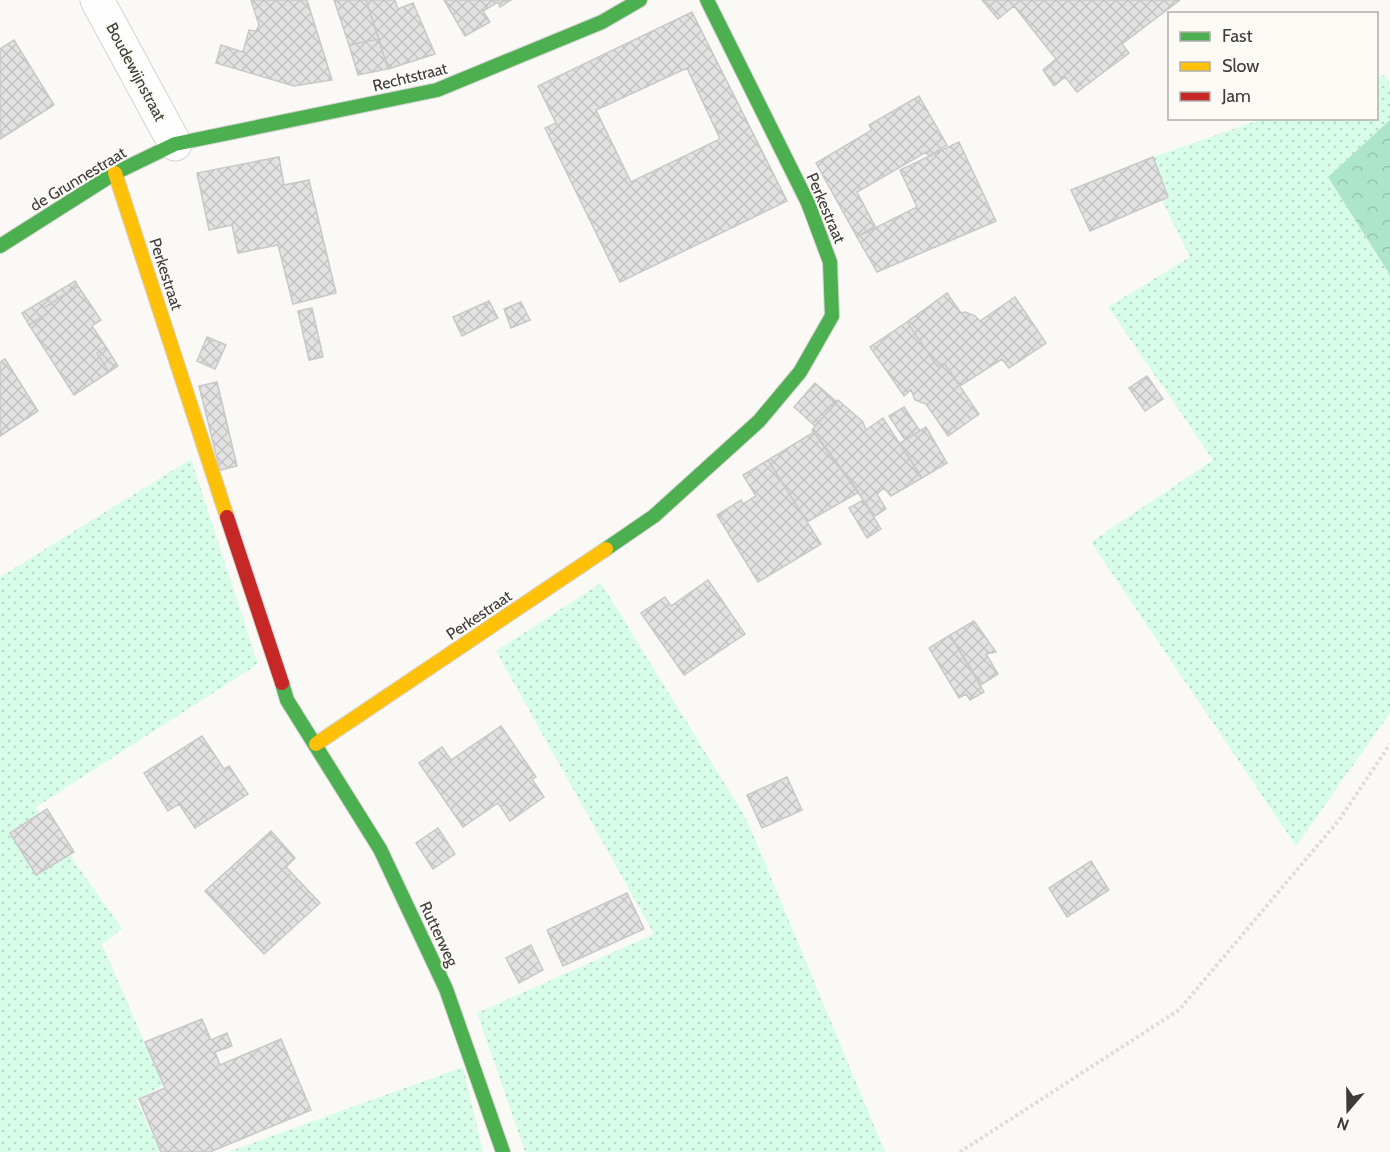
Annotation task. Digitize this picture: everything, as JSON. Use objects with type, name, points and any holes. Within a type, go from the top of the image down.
[{"type":"street","name":"Boudewijnstraat","points":[[97,0],[175,144]]},
{"type":"street","name":"Rechtstraat","points":[[175,144],[437,90],[602,22],[640,0]]},
{"type":"street","name":"Perkestraat","points":[[115,172],[287,700],[316,744],[654,516],[759,421],[800,372],[832,316],[830,262],[808,203],[707,0]]},
{"type":"street","name":"de Grunnestraat","points":[[0,246],[115,172],[175,144]]},
{"type":"street","name":"Rutterweg","points":[[316,744],[380,849],[447,989],[503,1152]]},
{"type":"path","points":[[960,1152],[1179,1010],[1339,820],[1390,744]]},
{"type":"green space","points":[[1384,75],[1390,83],[1390,120],[1328,177],[1390,275],[1390,713],[1296,846],[1091,542],[1213,460],[1108,307],[1190,257],[1142,161],[1259,120],[1378,120],[1378,78]]},
{"type":"green space","points":[[1390,120],[1390,275],[1328,177]]},
{"type":"green space","points":[[191,459],[258,664],[36,807],[122,929],[102,944],[163,1085],[136,1100],[161,1152],[0,1152],[0,577]]},
{"type":"green space","points":[[601,583],[747,820],[885,1152],[525,1152],[477,1013],[654,934],[496,651]]},
{"type":"green space","points":[[463,1067],[483,1152],[228,1152]]},
{"type":"building","points":[[251,0],[307,0],[332,80],[294,86],[216,63],[221,45],[243,52],[249,30],[256,31],[259,25]]},
{"type":"building","points":[[334,0],[366,0],[379,39],[349,45]]},
{"type":"building","points":[[366,0],[395,0],[398,9],[413,3],[435,54],[388,69]]},
{"type":"building","points":[[444,0],[511,0],[500,7],[498,2],[483,11],[490,22],[465,36]]},
{"type":"building","points":[[982,0],[1180,0],[1122,44],[1129,53],[1077,92],[1065,77],[1054,86],[1043,70],[1056,59],[1014,6],[998,19]]},
{"type":"building","points":[[692,12],[787,201],[620,282],[545,128],[556,123],[538,86]],"holes":[[[687,68],[720,139],[631,182],[596,110]]]},
{"type":"building","points":[[379,39],[388,69],[358,75],[349,45]]},
{"type":"building","points":[[14,40],[54,105],[0,139],[0,49]]},
{"type":"building","points":[[919,96],[947,145],[929,156],[926,152],[857,192],[875,226],[857,237],[816,163],[872,130],[869,125]]},
{"type":"building","points":[[959,142],[996,221],[877,272],[857,237],[917,207],[900,170]]},
{"type":"building","points":[[279,157],[284,185],[309,180],[336,293],[293,304],[278,245],[238,253],[232,225],[209,230],[197,173]]},
{"type":"building","points":[[1153,157],[1168,197],[1090,231],[1071,190]]},
{"type":"building","points":[[75,281],[78,286],[44,308],[48,313],[29,325],[22,313]]},
{"type":"building","points":[[78,286],[101,320],[92,326],[106,347],[97,353],[109,372],[74,395],[29,325],[48,313],[44,308]]},
{"type":"building","points":[[947,293],[961,313],[965,312],[975,316],[980,321],[1015,297],[1046,343],[1009,368],[1002,359],[960,386],[944,363],[938,367],[907,322]]},
{"type":"building","points":[[489,301],[498,318],[462,336],[453,317]]},
{"type":"building","points":[[521,302],[530,320],[511,328],[504,309]]},
{"type":"building","points":[[312,308],[323,357],[309,360],[298,311]]},
{"type":"building","points":[[907,322],[938,367],[944,363],[979,414],[948,436],[926,404],[915,400],[911,390],[904,396],[870,347]]},
{"type":"building","points":[[207,337],[226,345],[215,369],[197,361]]},
{"type":"building","points":[[106,347],[118,366],[109,372],[97,353]]},
{"type":"building","points":[[5,359],[38,411],[0,436],[0,362]]},
{"type":"building","points":[[1147,376],[1163,399],[1145,411],[1129,388]]},
{"type":"building","points":[[217,382],[237,466],[220,470],[199,386]]},
{"type":"building","points":[[815,383],[837,402],[815,426],[794,407]]},
{"type":"building","points":[[838,400],[863,422],[866,430],[883,418],[922,478],[891,496],[884,488],[877,494],[886,509],[875,516],[812,430]]},
{"type":"building","points":[[904,407],[920,431],[905,440],[889,416]]},
{"type":"building","points":[[926,427],[947,463],[922,478],[900,443]]},
{"type":"building","points":[[814,432],[859,492],[807,522],[768,460]]},
{"type":"building","points":[[768,460],[821,544],[758,582],[717,515],[741,500],[743,504],[756,496],[743,475]]},
{"type":"building","points":[[863,500],[881,529],[867,538],[849,508]]},
{"type":"building","points":[[708,580],[745,634],[684,675],[641,613],[665,597],[671,606]]},
{"type":"building","points":[[974,621],[996,652],[986,654],[998,674],[981,685],[950,635]]},
{"type":"building","points":[[950,635],[984,692],[970,700],[966,694],[959,698],[929,648]]},
{"type":"building","points":[[501,726],[536,777],[532,779],[544,797],[510,821],[498,803],[463,827],[419,763],[442,747],[451,760]]},
{"type":"building","points":[[202,736],[224,769],[229,766],[248,794],[195,828],[179,804],[168,811],[144,773]]},
{"type":"building","points":[[787,777],[802,810],[762,828],[747,795]]},
{"type":"building","points":[[47,809],[74,852],[36,875],[10,833]]},
{"type":"building","points":[[438,828],[455,854],[433,869],[416,843]]},
{"type":"building","points":[[271,831],[295,858],[286,867],[320,903],[264,954],[205,891]]},
{"type":"building","points":[[1091,861],[1109,890],[1067,917],[1049,888]]},
{"type":"building","points":[[627,893],[644,929],[563,966],[547,930]]},
{"type":"building","points":[[531,945],[543,970],[519,983],[506,958]]},
{"type":"building","points":[[202,1019],[211,1040],[227,1033],[232,1046],[215,1052],[220,1065],[281,1039],[311,1110],[210,1152],[161,1152],[139,1099],[165,1088],[145,1042]]},
{"type":"traffic: fast","points":[[0,246],[115,173],[175,144],[437,90],[602,22],[640,0]]},
{"type":"traffic: fast","points":[[606,549],[654,516],[759,421],[800,372],[832,316],[830,262],[808,203],[707,0]]},
{"type":"traffic: fast","points":[[282,683],[287,700],[380,849],[446,989],[503,1152]]},
{"type":"traffic: slow","points":[[115,173],[227,517]]},
{"type":"traffic: slow","points":[[316,744],[606,549]]},
{"type":"traffic: jam","points":[[227,517],[282,683]]}]
